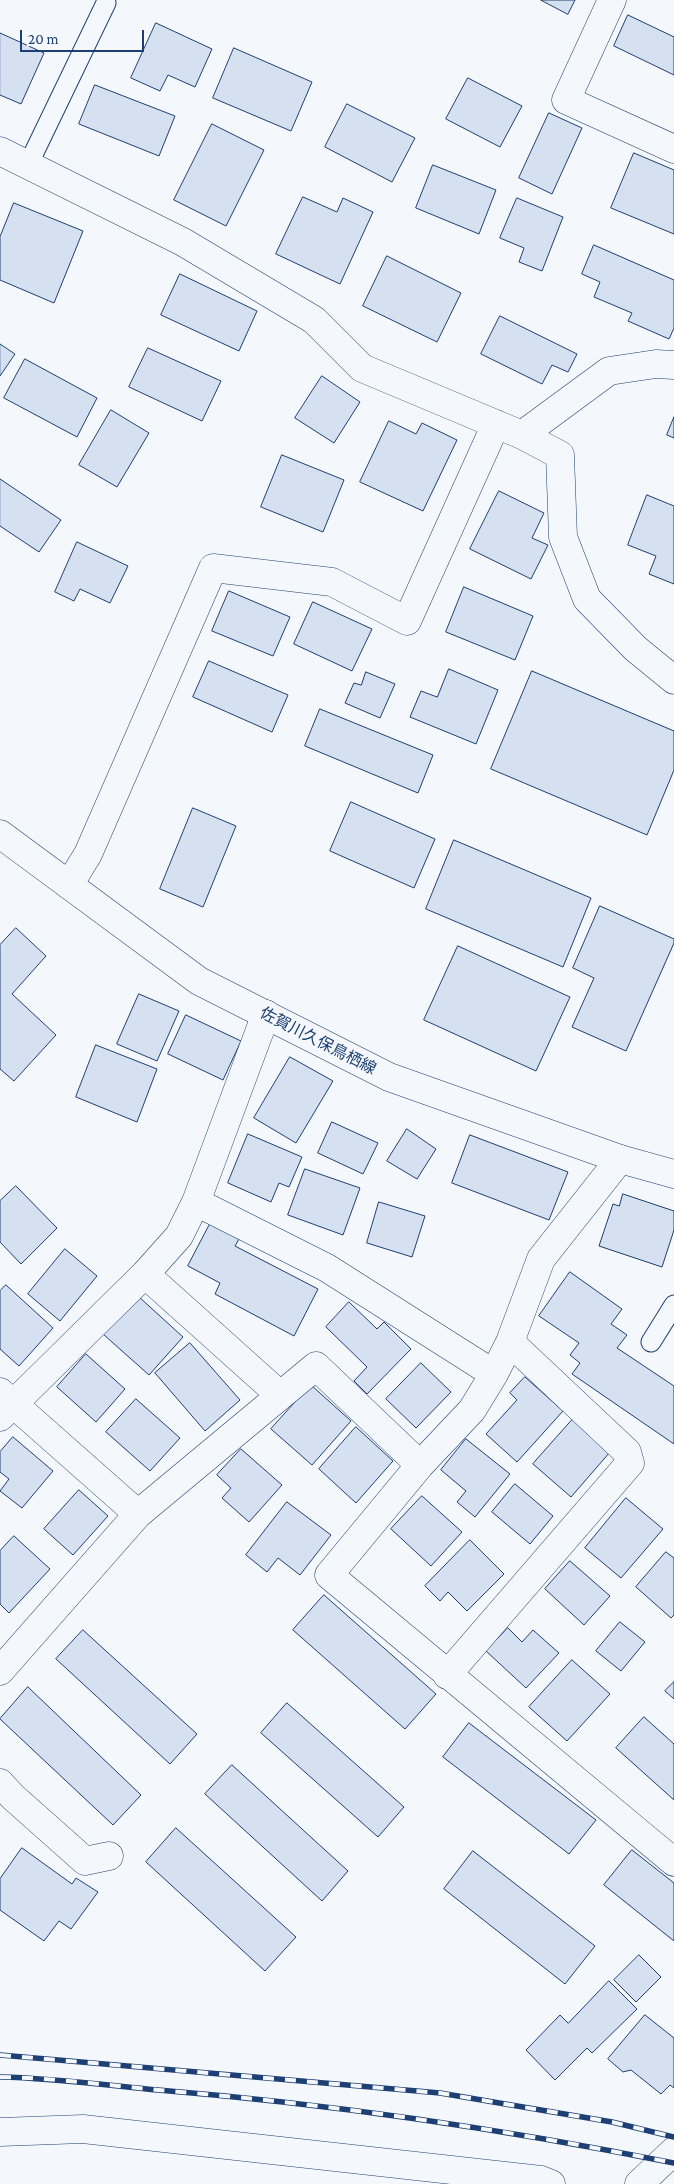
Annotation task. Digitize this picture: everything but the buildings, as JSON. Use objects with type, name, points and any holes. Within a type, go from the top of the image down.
[{"type":"street","points":[[612,0],[566,100],[674,149]]},
{"type":"street","points":[[0,151],[183,242],[314,320],[362,368],[522,435],[560,455],[563,537],[587,598],[636,649],[674,680]]},
{"type":"street","points":[[522,435],[608,371],[656,364],[674,365]]},
{"type":"street","points":[[69,886],[88,854],[213,568],[332,582],[407,621],[496,424]]},
{"type":"street","name":"佐賀川久保鳥栖線","points":[[0,834],[199,981],[389,1077],[620,1159],[674,1174]]},
{"type":"street","points":[[138,1514],[4,1404],[146,1274],[179,1236],[196,1202],[266,1014]]},
{"type":"street","points":[[620,1159],[541,1259],[510,1342],[494,1374],[472,1410],[420,1465],[329,1575],[446,1675],[674,1862]]},
{"type":"street","points":[[196,1202],[327,1268],[494,1374]]},
{"type":"street","points":[[146,1274],[280,1395]]},
{"type":"street","points":[[446,1675],[630,1463],[628,1452],[510,1342]]},
{"type":"street","points":[[0,1671],[138,1514],[316,1366],[420,1465]]},
{"type":"street","points":[[0,1783],[12,1797],[85,1861],[109,1856]]},
{"type":"street","points":[[0,2132],[83,2130],[541,2180],[550,2184]]},
{"type":"street","points":[[639,2184],[674,2151]]},
{"type":"lane","points":[[28,165],[106,3]]},
{"type":"lane","points":[[651,1342],[674,1305]]},
{"type":"railway","points":[[0,2055],[440,2093],[612,2122],[674,2137]]},
{"type":"railway","points":[[0,2077],[79,2082],[352,2110],[546,2139],[674,2163]]}]
